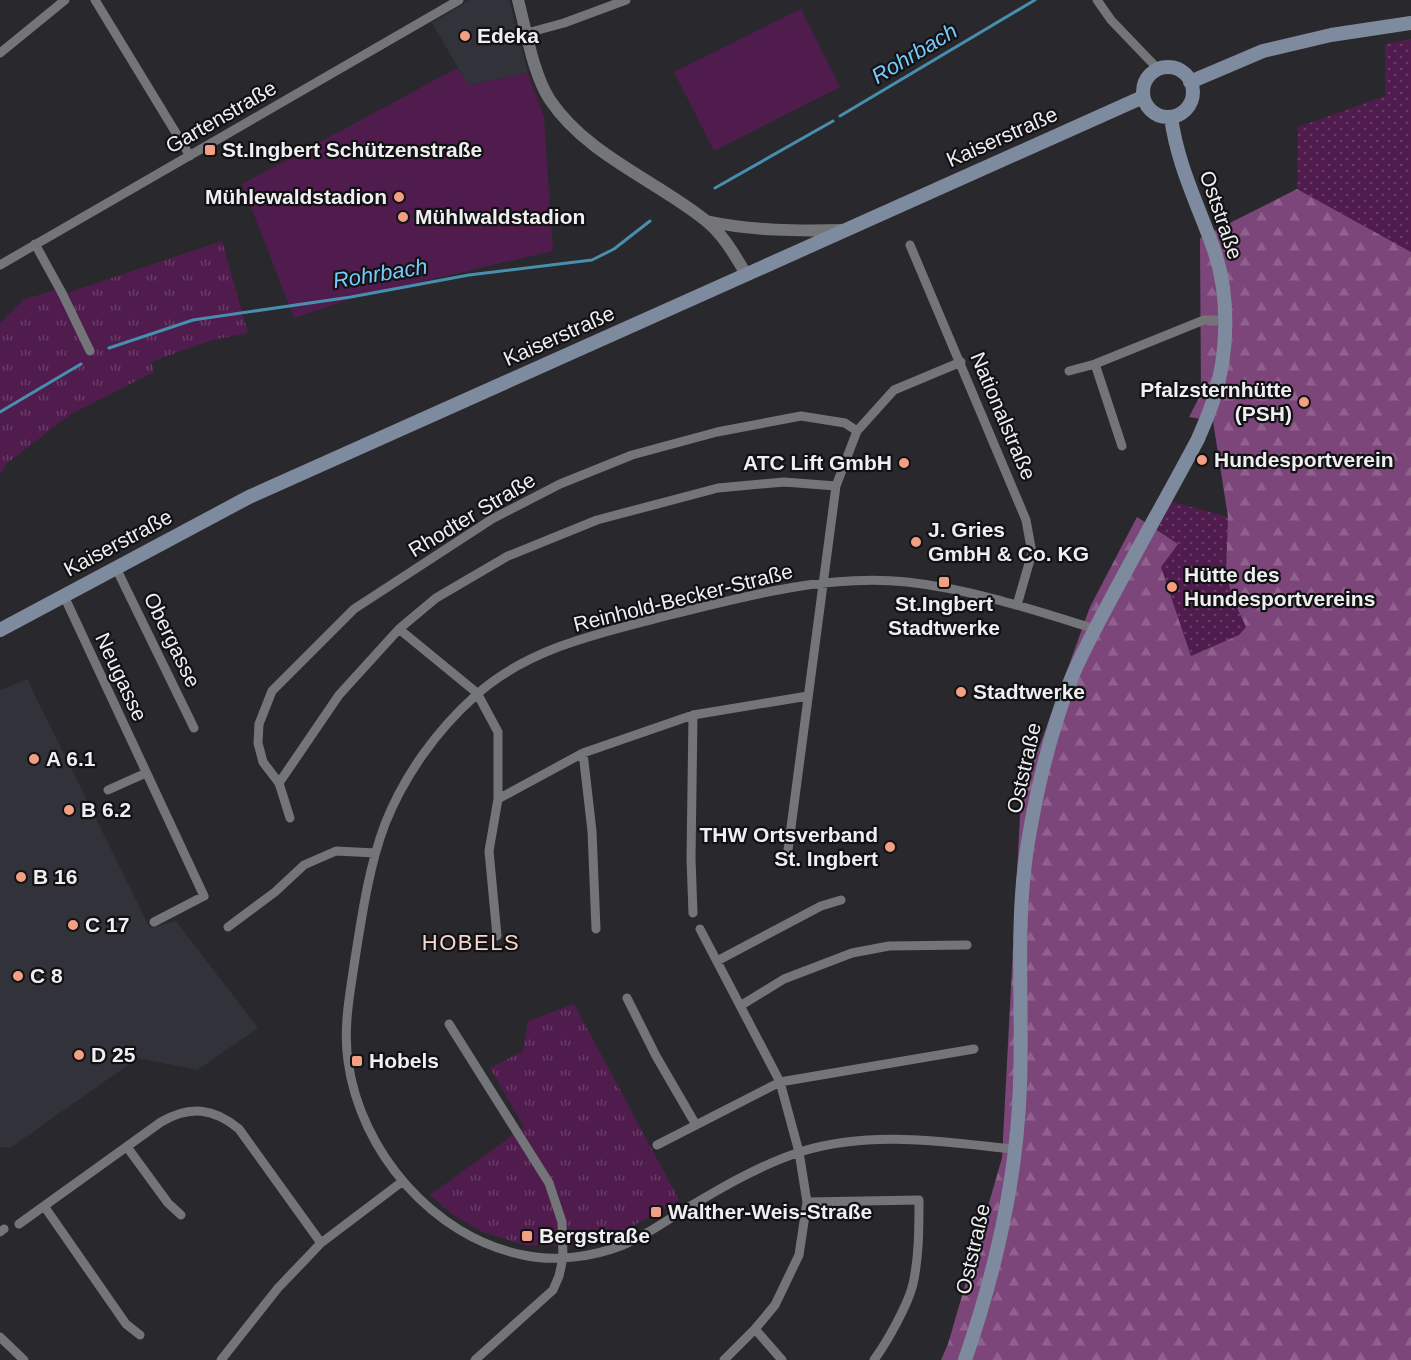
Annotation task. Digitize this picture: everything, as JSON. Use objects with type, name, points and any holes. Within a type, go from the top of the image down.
[{"type":"main road","points":[[1190,82],[1273,49],[1331,35],[1411,23]]},
{"type":"main road","points":[[1173,68],[1186,76],[1190,82],[1192,90],[1189,104],[1184,110],[1171,117],[1154,113],[1143,97],[1143,85],[1146,78],[1158,69],[1173,68]]},
{"type":"main road","name":"Kaiserstraße","points":[[0,630],[249,497],[1143,97]]},
{"type":"main road","name":"Oststraße","points":[[965,1360],[996,1252],[1014,1149],[1020,1077],[1018,947],[1023,882],[1037,795],[1054,727],[1070,682],[1095,629],[1198,439],[1214,401],[1219,379],[1225,320],[1220,277],[1214,250],[1178,157],[1171,117]]},
{"type":"street","points":[[0,53],[65,0]]},
{"type":"street","points":[[95,0],[190,156]]},
{"type":"street","name":"Gartenstraße","points":[[0,265],[459,0]]},
{"type":"street","points":[[518,0],[540,77],[547,94],[568,122],[597,148],[701,217],[727,242],[746,274]]},
{"type":"street","points":[[527,33],[564,23],[626,0]]},
{"type":"street","points":[[1097,0],[1110,20],[1158,69]]},
{"type":"street","points":[[701,217],[722,224],[786,230],[848,230]]},
{"type":"street","points":[[35,244],[90,351]]},
{"type":"street","name":"Nationalstraße","points":[[910,245],[1026,520],[1032,553],[1017,605]]},
{"type":"street","points":[[1069,371],[1095,364],[1204,320],[1225,320]]},
{"type":"street","points":[[788,850],[836,486],[857,432],[894,390],[961,362]]},
{"type":"street","points":[[1095,364],[1122,446]]},
{"type":"street","name":"Rhodter Straße","points":[[290,818],[279,783],[263,762],[258,743],[259,724],[272,691],[354,609],[492,519],[560,484],[632,455],[717,432],[801,417],[845,423],[857,432]]},
{"type":"street","points":[[279,783],[339,695],[399,629],[436,598],[508,556],[597,519],[718,488],[784,482],[836,486]]},
{"type":"street","name":"Obergasse","points":[[116,568],[194,728]]},
{"type":"street","name":"Reinhold-Becker-Straße","points":[[1014,1149],[925,1140],[877,1138],[824,1145],[799,1152],[746,1174],[621,1246],[563,1258],[524,1256],[495,1248],[448,1224],[403,1181],[375,1139],[352,1084],[346,1046],[348,1005],[375,853],[386,823],[411,773],[437,736],[477,693],[520,665],[602,633],[712,604],[824,583],[907,582],[964,592],[1017,605],[1095,629]]},
{"type":"street","name":"Neugasse","points":[[64,596],[204,896],[154,922]]},
{"type":"street","points":[[399,629],[477,693],[498,732],[498,799],[489,851],[497,936]]},
{"type":"street","points":[[498,799],[583,753],[693,715],[808,696]]},
{"type":"street","points":[[693,715],[691,859],[693,913]]},
{"type":"street","points":[[583,753],[592,831],[596,929]]},
{"type":"street","points":[[108,790],[146,773]]},
{"type":"street","points":[[228,927],[275,892],[304,865],[336,851],[375,853]]},
{"type":"street","points":[[717,961],[821,906],[841,900]]},
{"type":"street","points":[[700,930],[780,1082],[799,1152],[807,1202],[799,1255],[775,1305],[724,1360]]},
{"type":"street","points":[[740,1006],[784,979],[852,953],[889,946],[967,945]]},
{"type":"street","points":[[627,998],[656,1056],[696,1125]]},
{"type":"street","points":[[449,1024],[549,1183],[562,1222],[563,1258],[553,1290],[475,1360]]},
{"type":"street","points":[[657,1145],[780,1082],[974,1049]]},
{"type":"street","points":[[19,1224],[174,1114],[200,1111],[228,1120],[239,1129],[321,1243]]},
{"type":"street","points":[[127,1147],[168,1203],[181,1215]]},
{"type":"street","points":[[221,1360],[278,1288],[321,1243],[403,1181]]},
{"type":"street","points":[[807,1202],[919,1200],[919,1231],[912,1286],[887,1341],[874,1360]]},
{"type":"street","points":[[44,1206],[126,1324],[140,1335]]},
{"type":"street","points":[[755,1329],[782,1360]]},
{"type":"street","points":[[0,1337],[24,1360]]},
{"type":"shaded area","points":[[470,0],[509,0],[528,73],[468,85],[432,23]]},
{"type":"shaded area","points":[[27,679],[150,928],[176,921],[258,1028],[197,1070],[138,1058],[10,1148],[0,1147],[0,690]]},
{"type":"green space","points":[[801,9],[840,87],[714,151],[674,72]]},
{"type":"green space","points":[[1411,39],[1411,252],[1297,189],[1298,127],[1385,96],[1385,44]]},
{"type":"green space","name":"Mühlwaldstadion","points":[[457,68],[469,85],[528,73],[544,117],[553,251],[353,298],[294,318],[242,184]]},
{"type":"green space","points":[[1297,189],[1411,252],[1411,1360],[941,1360],[948,1344],[1002,1158],[1021,797],[1090,607],[1137,517],[1178,544],[1161,567],[1191,656],[1239,635],[1246,627],[1232,597],[1226,572],[1228,517],[1213,421],[1189,417],[1201,394],[1200,238]]},
{"type":"green space","points":[[222,241],[248,333],[212,340],[151,362],[154,372],[71,414],[6,464],[0,475],[0,323],[23,300],[58,289],[61,295]]},
{"type":"green space","points":[[1166,500],[1228,517],[1226,572],[1232,597],[1246,627],[1239,635],[1191,656],[1150,527]]},
{"type":"green space","points":[[574,1004],[679,1200],[605,1239],[578,1246],[524,1245],[480,1231],[451,1213],[430,1195],[524,1127],[490,1068],[523,1051],[528,1021]]},
{"type":"waterway","name":"Rohrbach","points":[[840,116],[1035,0]]},
{"type":"waterway","name":"Rohrbach","points":[[715,188],[833,121]]},
{"type":"waterway","name":"Rohrbach","points":[[109,348],[193,320],[351,297],[469,275],[592,260],[614,249],[650,221]]},
{"type":"waterway","name":"Rohrbach","points":[[0,412],[81,364]]},
{"type":"place","name":"Edeka","points":[[465,36]]},
{"type":"place","name":"St.Ingbert Schützenstraße","points":[[210,150]]},
{"type":"place","name":"Mühlewaldstadion","points":[[399,197]]},
{"type":"place","name":"Mühlwaldstadion","points":[[403,217]]},
{"type":"place","name":"Pfalzsternhütte (PSH)","points":[[1304,402]]},
{"type":"place","name":"Hundesportverein","points":[[1202,460]]},
{"type":"place","name":"ATC Lift GmbH","points":[[904,463]]},
{"type":"place","name":"J. Gries GmbH & Co. KG","points":[[916,542]]},
{"type":"place","name":"St.Ingbert Stadtwerke","points":[[944,582]]},
{"type":"place","name":"Hütte des Hundesportvereins","points":[[1172,587]]},
{"type":"place","name":"Stadtwerke","points":[[961,692]]},
{"type":"place","name":"A 6.1","points":[[34,759]]},
{"type":"place","name":"B 6.2","points":[[69,810]]},
{"type":"place","name":"THW Ortsverband St. Ingbert","points":[[890,847]]},
{"type":"place","name":"B 16","points":[[21,877]]},
{"type":"place","name":"C 17","points":[[73,925]]},
{"type":"place","name":"C 8","points":[[18,976]]},
{"type":"place","name":"D 25","points":[[79,1055]]},
{"type":"place","name":"Hobels","points":[[357,1061]]},
{"type":"place","name":"Walther-Weis-Straße","points":[[656,1212]]},
{"type":"place","name":"Bergstraße","points":[[527,1236]]},
{"type":"district","name":"HOBELS","points":[[471,942]]}]
